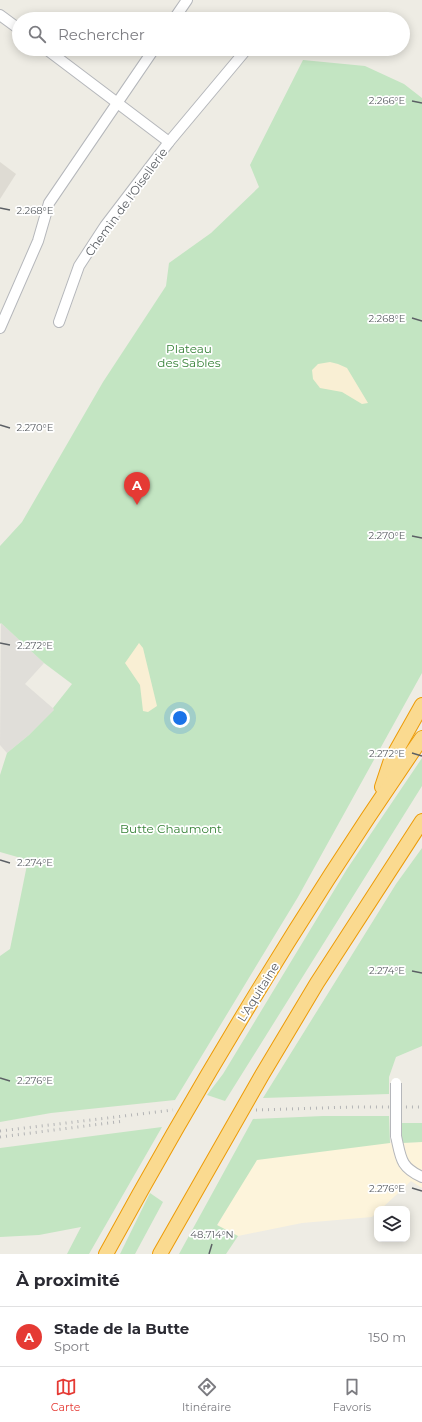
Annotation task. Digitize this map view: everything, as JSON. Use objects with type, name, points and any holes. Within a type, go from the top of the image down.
[{"type":"highway","points":[[376,804],[392,760],[422,705]]},
{"type":"highway","name":"L'Aquitaine","points":[[106,1254],[163,1150],[218,1057],[376,804],[422,738]]},
{"type":"highway","points":[[160,1254],[258,1081],[310,996],[422,821]]},
{"type":"street","points":[[179,12],[187,0]]},
{"type":"street","points":[[0,15],[12,24]]},
{"type":"street","name":"Chemin de l'Oisellerie","points":[[56,56],[169,142],[105,226],[79,266],[59,322]]},
{"type":"street","points":[[0,328],[38,241],[49,203],[149,56]]},
{"type":"street","points":[[169,142],[241,56]]},
{"type":"street","points":[[396,1083],[396,1136],[401,1159],[409,1171],[422,1177]]},
{"type":"shaded area","points":[[0,162],[16,174],[0,199]]},
{"type":"shaded area","points":[[1,623],[44,663],[25,684],[55,710],[29,735],[7,753],[0,745]]},
{"type":"shaded area","points":[[422,1142],[422,1188],[411,1181],[384,1206],[374,1206],[374,1215],[372,1217],[302,1223],[238,1236],[217,1226],[253,1160],[383,1143]]},
{"type":"green space","name":"Butte Chaumont","points":[[303,60],[365,66],[404,84],[422,98],[422,673],[298,897],[175,1100],[51,1113],[0,1122],[0,956],[10,949],[28,860],[0,852],[0,775],[7,753],[29,735],[54,710],[53,708],[72,684],[44,663],[1,623],[0,624],[0,546],[22,522],[103,382],[166,286],[169,263],[211,233],[259,187],[250,165]]},
{"type":"green space","points":[[422,758],[422,786],[225,1101],[207,1095],[223,1074],[347,869]]},
{"type":"green space","points":[[422,848],[422,1046],[396,1057],[389,1077],[389,1094],[263,1098],[396,884]]},
{"type":"green space","points":[[323,1116],[389,1116],[390,1143],[257,1160],[217,1225],[238,1236],[226,1254],[179,1254],[253,1119]]},
{"type":"green space","points":[[402,1123],[422,1123],[422,1142],[402,1143]]},
{"type":"green space","points":[[162,1127],[89,1254],[67,1254],[81,1227],[39,1235],[0,1237],[0,1148]]},
{"type":"green space","points":[[150,1193],[163,1202],[135,1254],[120,1254]]},
{"type":"sand","points":[[330,362],[347,368],[368,403],[362,404],[342,392],[320,388],[313,379],[312,370],[318,364]]},
{"type":"sand","points":[[139,643],[143,648],[157,706],[148,712],[143,711],[140,685],[125,663]]},
{"type":"railway","points":[[256,1110],[353,1107],[422,1107]]},
{"type":"railway","points":[[0,1131],[173,1110]]},
{"type":"railway","points":[[0,1137],[124,1121]]},
{"type":"place","name":"Stade de la Butte","points":[[137,505]]},
{"type":"park label","name":"Plateau des Sables","points":[[189,355]]}]
